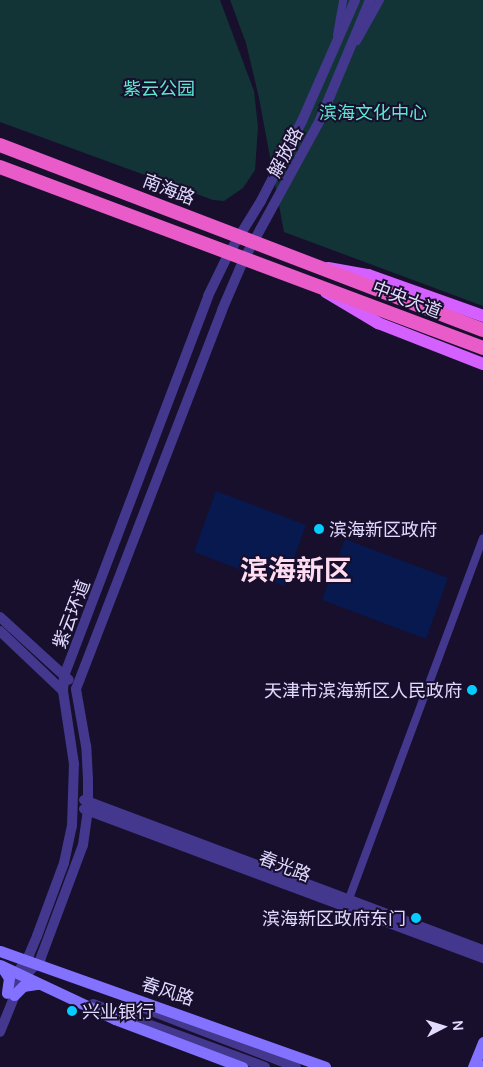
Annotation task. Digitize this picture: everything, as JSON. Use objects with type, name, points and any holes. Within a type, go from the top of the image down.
[{"type":"highway","name":"南海路","points":[[0,145],[324,268]]},
{"type":"highway","points":[[0,167],[318,286]]},
{"type":"highway","name":"中央大道","points":[[324,268],[483,330]]},
{"type":"highway","name":"中央大道","points":[[318,286],[483,348]]},
{"type":"main road","points":[[324,268],[368,275],[483,316]]},
{"type":"main road","points":[[318,286],[343,305],[378,323],[483,364]]},
{"type":"main road","name":"春风路","points":[[0,951],[63,975],[187,1015],[325,1067]]},
{"type":"main road","points":[[0,965],[115,1019],[242,1067]]},
{"type":"main road","points":[[0,965],[8,975],[11,994],[27,984],[45,985]]},
{"type":"main road","points":[[473,1067],[483,1042]]},
{"type":"street","points":[[336,48],[343,0]]},
{"type":"street","name":"解放路","points":[[238,235],[282,162],[336,48],[355,0]]},
{"type":"street","name":"解放路","points":[[244,259],[306,148],[351,51],[370,0]]},
{"type":"street","points":[[351,51],[380,0]]},
{"type":"street","name":"紫云环道","points":[[31,963],[64,863],[75,803],[70,732],[63,691],[64,676],[190,344],[238,235]]},
{"type":"street","name":"紫云环道","points":[[0,1013],[20,974],[31,963],[76,866],[88,805],[86,746],[76,689],[179,417],[244,259]]},
{"type":"street","points":[[348,903],[483,538]]},
{"type":"street","points":[[0,617],[76,689]]},
{"type":"street","points":[[0,631],[63,691]]},
{"type":"street","name":"春光路","points":[[75,803],[88,805],[348,903],[483,950]]},
{"type":"street","name":"春光路","points":[[348,903],[483,958]]},
{"type":"street","points":[[63,975],[296,1067]]},
{"type":"street","points":[[57,991],[265,1067]]},
{"type":"street","name":"紫云环道","points":[[0,1032],[11,994]]},
{"type":"green space","name":"紫云公园","points":[[0,0],[220,0],[254,91],[258,127],[255,170],[243,188],[224,201],[213,200],[0,122]]},
{"type":"green space","name":"滨海文化中心","points":[[230,0],[483,0],[483,306],[284,232],[259,98],[246,43]]},
{"type":"shaded area","points":[[216,491],[306,525],[284,586],[194,552]]},
{"type":"shaded area","points":[[345,539],[448,578],[426,639],[322,600]]},
{"type":"place","name":"滨海新区政府","points":[[319,529]]},
{"type":"place","name":"天津市滨海新区人民政府","points":[[472,690]]},
{"type":"place","name":"滨海新区政府东门","points":[[416,918]]},
{"type":"place","name":"兴业银行","points":[[72,1011]]},
{"type":"district","name":"滨海新区","points":[[296,569]]}]
